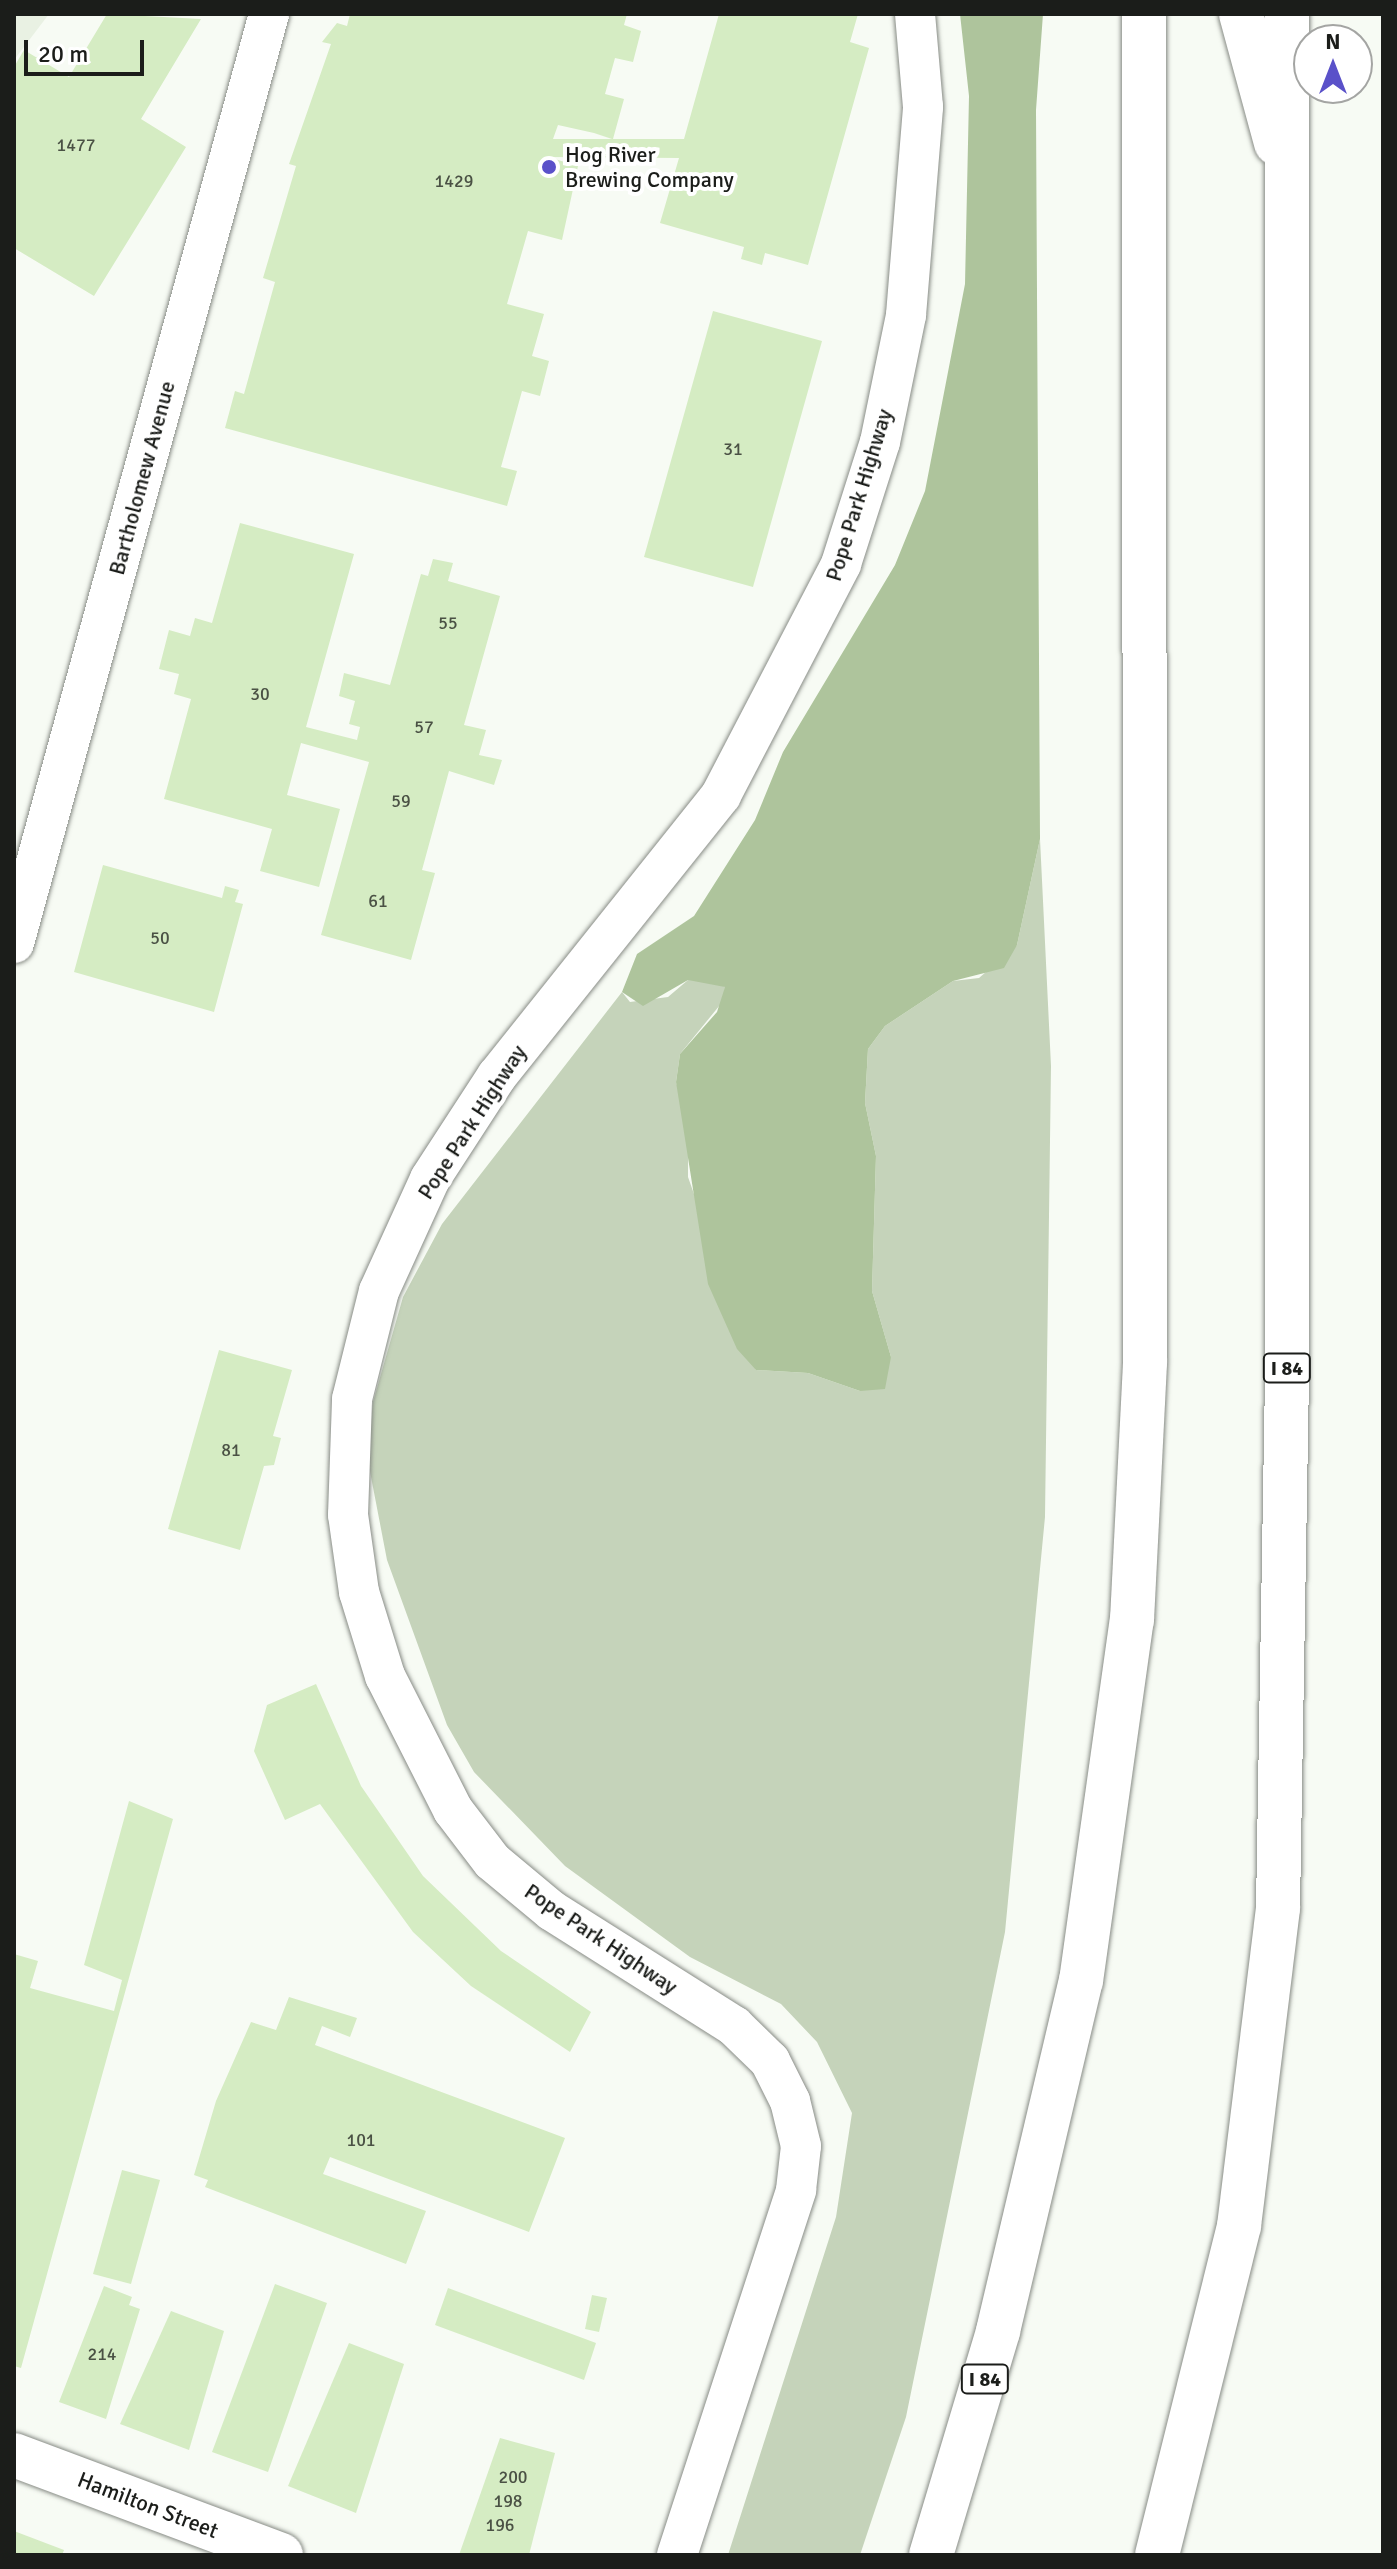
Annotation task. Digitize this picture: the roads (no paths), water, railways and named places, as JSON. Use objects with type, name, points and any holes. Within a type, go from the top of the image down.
[{"type":"main road","points":[[1241,14],[1259,99],[1287,168]]},
{"type":"main road","name":"I 84","points":[[1157,2555],[1239,2226],[1279,1894],[1287,14]]},
{"type":"main road","name":"I 84","points":[[931,2555],[998,2331],[1081,1981],[1132,1620],[1145,1347],[1142,22]]},
{"type":"main road","name":"Hamilton Street","points":[[14,2455],[281,2555]]},
{"type":"street","name":"Bartholomew Avenue","points":[[14,943],[269,14]]},
{"type":"street","name":"Pope Park Highway","points":[[677,2555],[796,2190],[801,2146],[790,2101],[770,2061],[734,2026],[552,1911],[492,1861],[453,1810],[385,1676],[359,1592],[348,1515],[352,1399],[379,1291],[430,1179],[497,1076],[721,795],[841,564],[880,442],[906,315],[923,107],[915,14]]},
{"type":"place","name":"Hog River Brewing Company","points":[[549,167]]}]
